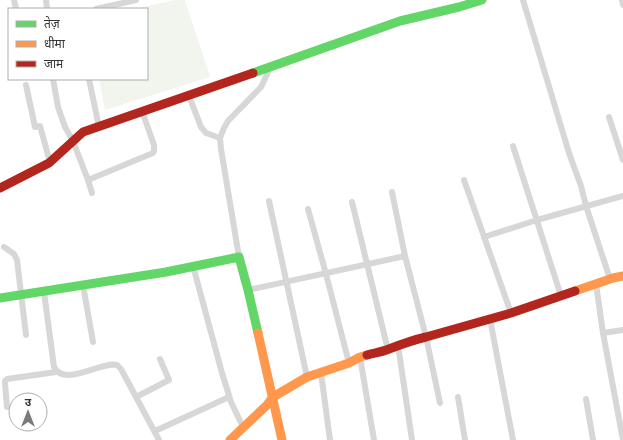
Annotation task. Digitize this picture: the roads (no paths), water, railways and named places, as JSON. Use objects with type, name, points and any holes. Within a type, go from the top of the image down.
[{"type":"street","points":[[100,8],[136,0]]},
{"type":"street","points":[[1,185],[37,170],[50,162],[83,132],[400,21],[482,0]]},
{"type":"street","points":[[523,0],[569,153],[610,279]]},
{"type":"street","points":[[622,0],[623,5]]},
{"type":"street","points":[[271,66],[262,87],[228,121],[220,138],[239,257],[248,290],[282,440]]},
{"type":"street","points":[[53,80],[58,107],[65,127],[73,141],[92,193]]},
{"type":"street","points":[[89,80],[99,126]]},
{"type":"street","points":[[26,85],[35,127],[40,126],[50,162]]},
{"type":"street","points":[[189,96],[200,126],[206,133],[220,138]]},
{"type":"street","points":[[88,180],[153,153],[154,145],[142,111]]},
{"type":"street","points":[[609,117],[623,160]]},
{"type":"street","points":[[513,146],[561,296]]},
{"type":"street","points":[[464,180],[511,313]]},
{"type":"street","points":[[392,192],[405,256],[426,337],[440,403]]},
{"type":"street","points":[[484,237],[537,220],[623,196]]},
{"type":"street","points":[[269,201],[307,377]]},
{"type":"street","points":[[352,202],[388,350]]},
{"type":"street","points":[[308,209],[349,363]]},
{"type":"street","points":[[4,247],[14,254],[17,260],[26,335]]},
{"type":"street","points":[[248,290],[286,283],[405,256]]},
{"type":"street","points":[[0,298],[166,272],[239,257]]},
{"type":"street","points":[[193,266],[229,397],[243,427]]},
{"type":"street","points":[[230,440],[267,405],[273,397],[307,377],[349,363],[360,357],[388,350],[416,338],[426,337],[511,313],[610,279],[623,276]]},
{"type":"street","points":[[596,284],[603,333],[623,440]]},
{"type":"street","points":[[83,285],[93,342]]},
{"type":"street","points":[[44,292],[54,367],[56,372]]},
{"type":"street","points":[[490,319],[513,440]]},
{"type":"street","points":[[603,333],[623,330]]},
{"type":"street","points":[[398,345],[412,440]]},
{"type":"street","points":[[360,357],[374,440]]},
{"type":"street","points":[[136,397],[169,380],[160,359]]},
{"type":"street","points":[[7,407],[5,383],[7,379],[56,372],[62,375],[72,375],[110,365],[117,365],[121,369],[159,440]]},
{"type":"street","points":[[320,373],[330,440]]},
{"type":"street","points":[[155,431],[229,397]]},
{"type":"street","points":[[458,397],[465,440]]},
{"type":"street","points":[[586,399],[593,440]]}]
